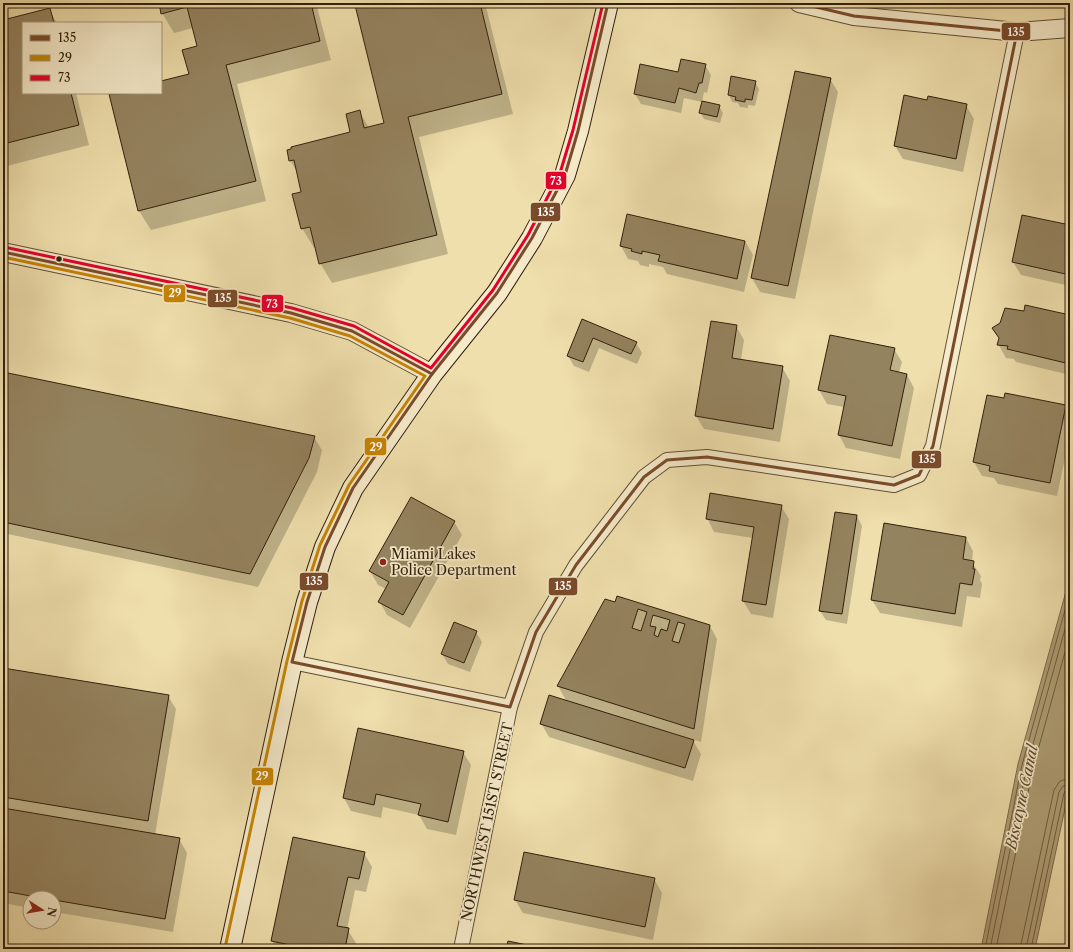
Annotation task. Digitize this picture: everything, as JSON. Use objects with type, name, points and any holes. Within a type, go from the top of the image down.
[{"type":"main road","points":[[230,949],[292,662],[307,602],[325,547],[353,488],[432,374],[497,293],[532,238],[565,175],[578,132],[608,3]]},
{"type":"street","points":[[799,3],[854,16],[1017,32],[1070,28]]},
{"type":"street","name":"NORTHWEST 151ST STREET","points":[[461,949],[510,707],[536,632],[576,566],[644,476],[667,460],[707,457],[894,485],[919,475],[933,446],[1017,32]]},
{"type":"street","points":[[3,252],[291,313],[352,331],[432,374]]},
{"type":"street","points":[[292,662],[510,707]]},
{"type":"water","name":"Biscayne Canal","points":[[1070,577],[1070,785],[1035,949],[981,949],[1018,764]]},
{"type":"building","points":[[159,3],[311,3],[320,41],[226,65],[256,181],[138,211],[109,94],[162,94],[162,81],[189,74],[182,50],[197,46],[187,7],[161,14]]},
{"type":"building","points":[[362,3],[480,3],[502,94],[408,117],[437,235],[319,264],[310,227],[301,229],[292,194],[301,192],[294,160],[289,161],[287,150],[291,149],[291,147],[350,132],[346,114],[360,110],[364,128],[384,123],[355,5]]},
{"type":"building","points":[[50,8],[54,22],[22,22],[22,94],[71,94],[79,125],[3,144],[3,20]]},
{"type":"building","points":[[681,59],[706,64],[702,83],[699,83],[696,93],[679,88],[675,103],[634,94],[640,64],[678,72]]},
{"type":"building","points":[[795,71],[831,78],[788,286],[751,278]]},
{"type":"building","points":[[731,76],[756,81],[752,100],[745,99],[745,102],[735,100],[736,97],[728,95]]},
{"type":"building","points":[[904,95],[927,100],[928,96],[967,104],[956,159],[894,146]]},
{"type":"building","points":[[702,101],[720,105],[717,117],[699,113]]},
{"type":"building","points":[[627,214],[745,241],[737,279],[658,261],[660,255],[642,251],[642,254],[631,251],[632,249],[620,246]]},
{"type":"building","points":[[1022,215],[1070,225],[1070,275],[1012,262]]},
{"type":"building","points":[[1025,305],[1070,315],[1070,364],[1007,349],[1008,346],[997,345],[999,338],[992,328],[1000,323],[1005,308],[1024,311]]},
{"type":"building","points":[[582,319],[637,342],[631,354],[593,338],[583,362],[567,356]]},
{"type":"building","points":[[711,321],[737,325],[732,358],[783,366],[773,429],[695,416]]},
{"type":"building","points":[[830,335],[895,348],[890,370],[907,374],[892,446],[838,435],[846,396],[818,390]]},
{"type":"building","points":[[3,372],[315,436],[309,458],[250,574],[3,522]]},
{"type":"building","points":[[1005,393],[1066,405],[1050,483],[989,471],[990,466],[973,462],[987,395],[1004,398]]},
{"type":"building","points":[[710,493],[782,505],[766,605],[742,601],[754,527],[706,519]]},
{"type":"building","points":[[411,497],[455,521],[403,615],[378,602],[389,582],[369,571]]},
{"type":"building","points":[[835,512],[857,515],[842,614],[819,611]]},
{"type":"building","points":[[884,523],[966,537],[963,559],[974,561],[973,569],[975,569],[972,585],[960,583],[955,614],[871,600]]},
{"type":"building","points":[[617,596],[710,625],[694,729],[557,686],[605,599],[615,602]],"holes":[[[638,609],[647,612],[641,631],[632,628]],[[653,615],[670,620],[667,631],[661,629],[658,637],[654,635],[656,627],[650,626]],[[678,622],[685,624],[679,643],[672,641]]]},
{"type":"building","points":[[454,622],[477,631],[464,663],[441,654]]},
{"type":"building","points":[[3,668],[169,695],[148,821],[3,797]]},
{"type":"building","points":[[549,695],[694,740],[685,768],[540,724]]},
{"type":"building","points":[[358,728],[464,751],[448,822],[418,815],[421,804],[376,794],[374,805],[343,798]]},
{"type":"building","points":[[3,808],[180,838],[165,919],[62,901],[62,890],[22,890],[22,894],[3,891]]},
{"type":"building","points":[[293,837],[365,852],[359,879],[348,877],[337,926],[349,928],[345,949],[309,949],[271,941]]},
{"type":"building","points":[[524,852],[655,878],[645,927],[514,900]]},
{"type":"building","points":[[508,941],[546,949],[506,949]]},
{"type":"transit line","name":"73","points":[[4,247],[292,308],[354,326],[431,368],[493,290],[528,235],[560,173],[573,130],[603,3]]},
{"type":"transit line","name":"135","points":[[608,3],[578,131],[565,175],[532,238],[497,293],[432,374],[353,488],[325,547],[307,602],[292,662],[510,707],[536,632],[576,565],[644,477],[667,460],[707,457],[894,485],[919,475],[933,446],[1017,32],[854,16],[799,3]]},
{"type":"transit line","name":"135","points":[[3,252],[291,313],[352,331],[432,374]]},
{"type":"transit line","name":"29","points":[[3,257],[290,318],[350,336],[425,376],[349,485],[320,545],[302,601],[287,661],[225,948]]},
{"type":"place","name":"Miami Lakes Police Department","points":[[383,562]]}]
